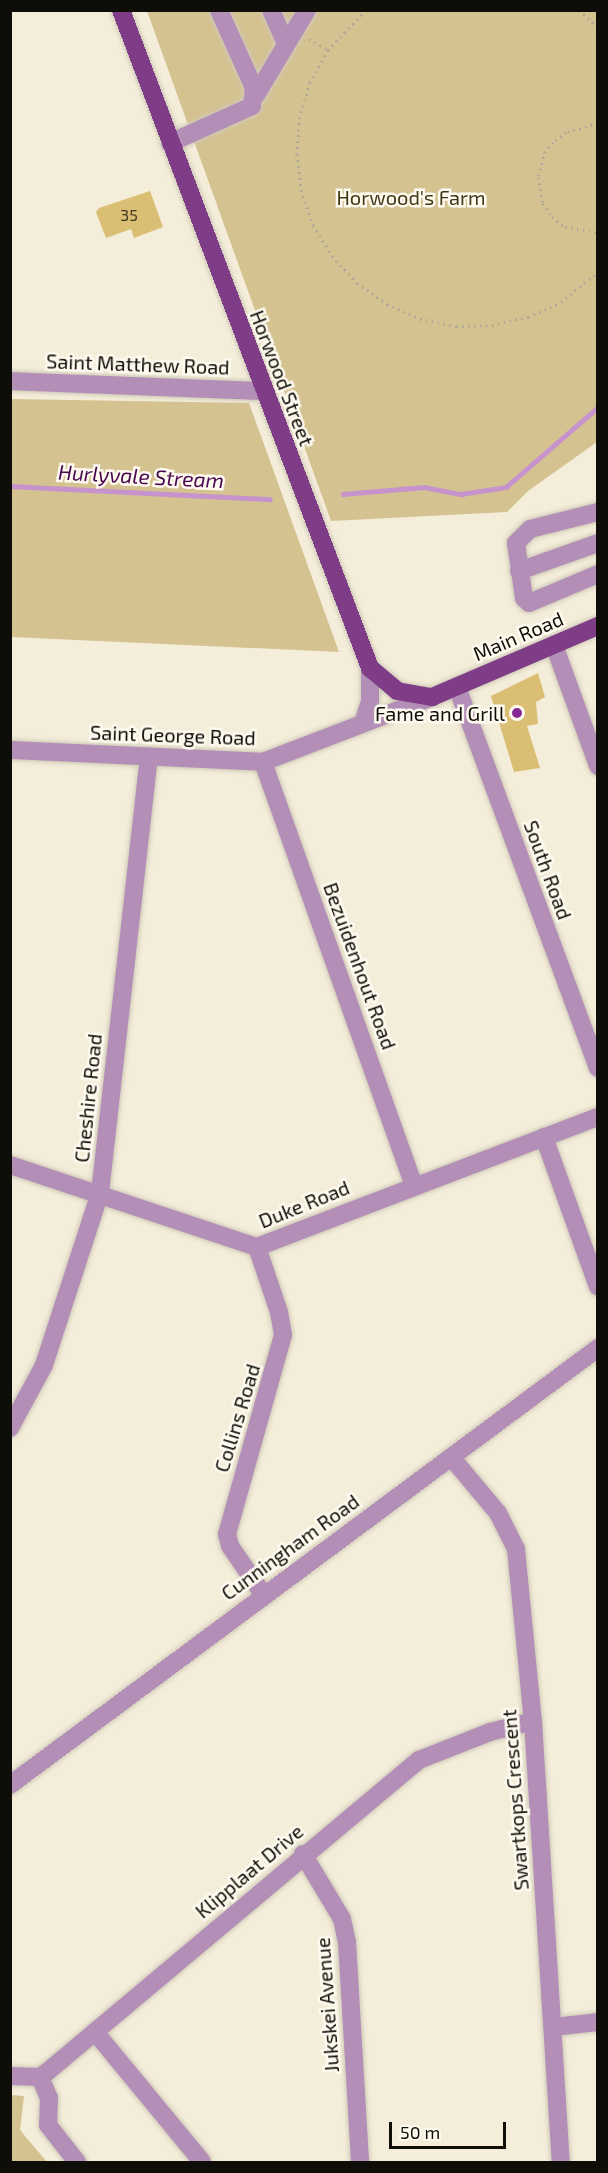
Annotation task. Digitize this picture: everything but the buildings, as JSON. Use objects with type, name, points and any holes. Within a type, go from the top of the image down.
[{"type":"main road","name":"Horwood Street","points":[[121,10],[263,391],[370,668],[397,691],[432,697]]},
{"type":"main road","name":"Main Road","points":[[457,687],[597,626]]},
{"type":"main road","points":[[432,697],[457,687]]},
{"type":"street","points":[[219,10],[256,95]]},
{"type":"street","points":[[271,10],[290,37]]},
{"type":"street","points":[[170,143],[244,112],[307,10]]},
{"type":"street","name":"Saint Matthew Road","points":[[10,381],[263,391]]},
{"type":"street","points":[[597,512],[519,536],[516,543],[524,598],[529,603],[597,574]]},
{"type":"street","points":[[519,571],[597,543]]},
{"type":"street","points":[[554,645],[597,766]]},
{"type":"street","points":[[363,723],[370,702],[370,668]]},
{"type":"street","name":"South Road","points":[[457,687],[597,1068]]},
{"type":"street","name":"Saint George Road","points":[[10,750],[263,762],[432,697]]},
{"type":"street","name":"Cheshire Road","points":[[10,1428],[44,1365],[100,1193],[150,757]]},
{"type":"street","name":"Bezuidenhout Road","points":[[263,762],[414,1185]]},
{"type":"street","name":"Duke Road","points":[[10,1165],[257,1247],[414,1185],[597,1117]]},
{"type":"street","points":[[544,1137],[597,1287]]},
{"type":"street","name":"Collins Road","points":[[257,1247],[282,1335],[227,1534],[230,1546],[263,1594]]},
{"type":"street","name":"Cunningham Road","points":[[10,1785],[263,1594],[597,1348]]},
{"type":"street","name":"Swartkops Crescent","points":[[451,1457],[498,1513],[513,1538],[533,1721],[561,2163]]},
{"type":"street","name":"Klipplaat Drive","points":[[40,2077],[303,1854],[419,1760],[490,1732],[533,1721]]},
{"type":"street","name":"Jukskei Avenue","points":[[303,1854],[342,1919],[347,1942],[360,2163]]},
{"type":"street","points":[[553,2027],[597,2022]]},
{"type":"street","points":[[95,2032],[202,2163]]},
{"type":"street","points":[[10,2076],[40,2077],[49,2098],[48,2125],[77,2163]]},
{"type":"path","points":[[366,10],[328,50],[310,82],[300,117],[297,154],[300,181],[313,225],[332,256],[357,283],[387,304],[420,318],[456,326],[492,325],[528,317],[561,302],[597,272]]},
{"type":"path","points":[[579,10],[597,28]]},
{"type":"path","points":[[290,37],[328,50]]},
{"type":"path","points":[[597,123],[566,132],[553,142],[545,151],[538,177],[543,203],[552,217],[564,227],[597,232]]},
{"type":"green space","name":"Horwood's Farm","points":[[147,11],[597,11],[597,442],[528,491],[507,512],[331,521]]},
{"type":"green space","points":[[11,399],[249,403],[339,652],[11,637]]},
{"type":"green space","points":[[11,2095],[24,2096],[20,2130],[47,2162],[11,2162]]},
{"type":"waterway","points":[[343,494],[424,487],[461,494],[506,487],[598,407]]},
{"type":"waterway","name":"Hurlyvale Stream","points":[[10,486],[270,499]]},
{"type":"place","name":"Fame and Grill","points":[[517,713]]}]
